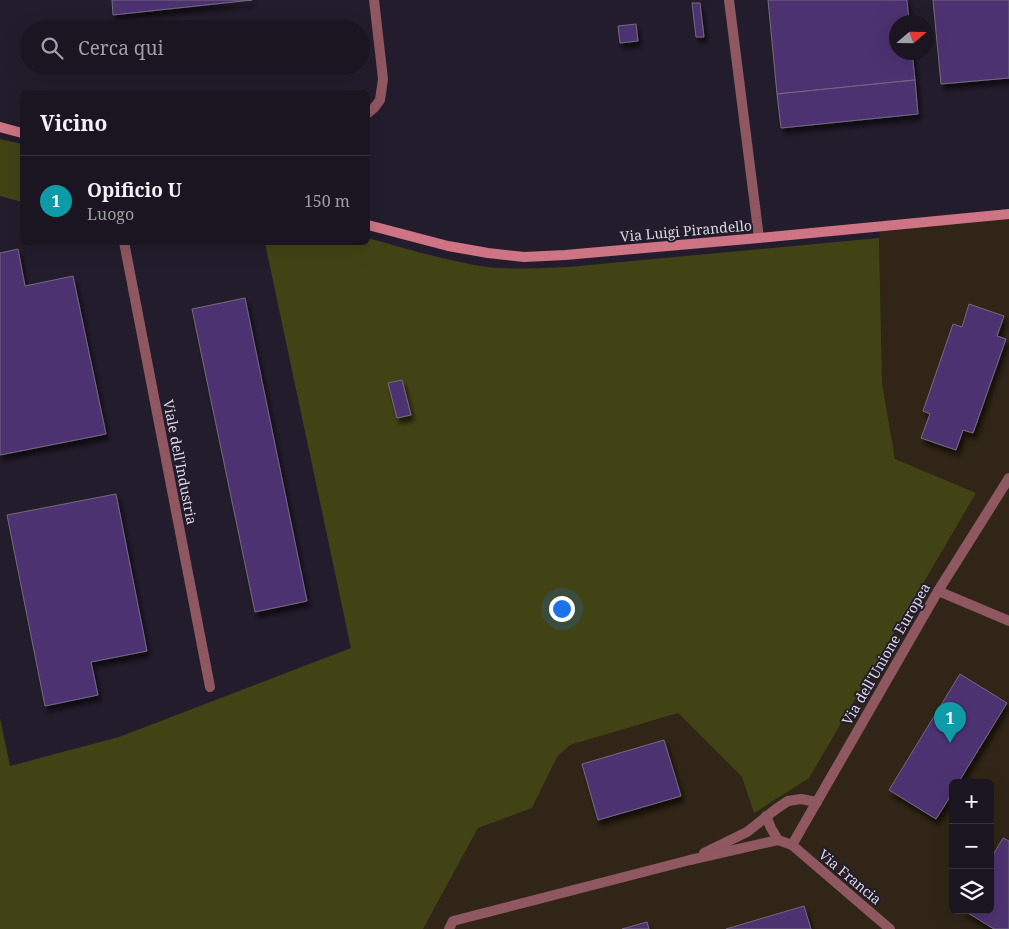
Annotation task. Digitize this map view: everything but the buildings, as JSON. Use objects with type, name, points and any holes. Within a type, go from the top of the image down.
[{"type":"street","points":[[370,111],[380,100],[383,79],[374,0]]},
{"type":"street","points":[[729,0],[759,238]]},
{"type":"street","points":[[0,126],[20,132]]},
{"type":"street","name":"Via Luigi Pirandello","points":[[370,226],[448,246],[524,257],[759,238],[1009,214]]},
{"type":"street","name":"Viale dell'Industria","points":[[125,245],[210,687]]},
{"type":"street","name":"Via dell'Unione Europea","points":[[792,845],[938,591],[1009,478]]},
{"type":"street","points":[[938,591],[1009,621]]},
{"type":"street","points":[[690,860],[747,832],[788,800],[801,799],[817,802]]},
{"type":"street","points":[[766,816],[778,840]]},
{"type":"street","points":[[451,925],[690,860],[778,840],[792,845]]},
{"type":"street","name":"Via Francia","points":[[792,845],[890,929]]},
{"type":"shaded area","points":[[0,139],[20,144],[20,201],[0,196]]},
{"type":"shaded area","points":[[1009,214],[1009,929],[423,929],[478,828],[532,808],[557,757],[570,745],[678,713],[742,777],[754,813],[976,493],[895,459],[882,383],[879,227]]},
{"type":"shaded area","points":[[879,238],[882,383],[895,459],[976,493],[809,778],[754,813],[742,777],[678,713],[570,745],[557,757],[532,808],[478,828],[423,929],[0,929],[0,718],[10,766],[119,737],[351,648],[265,245],[370,245],[370,239],[457,261],[487,267],[517,269],[568,267]]},
{"type":"place","name":"Opificio U","points":[[950,743]]}]
